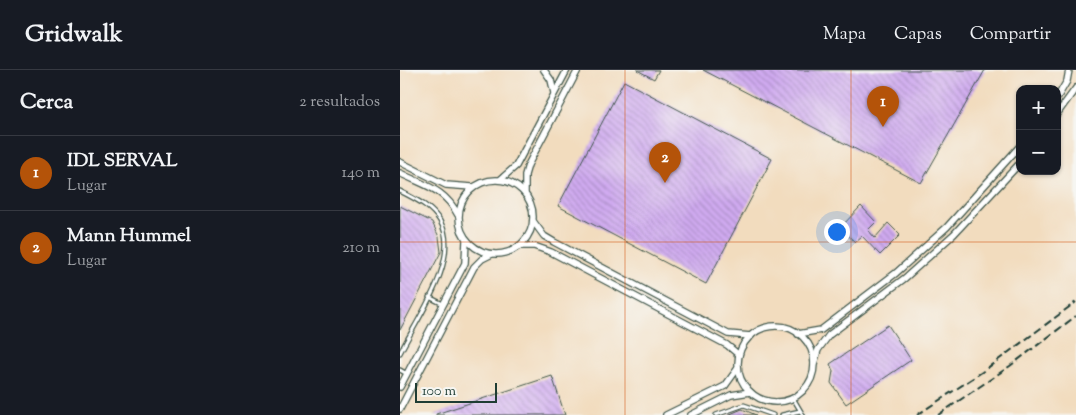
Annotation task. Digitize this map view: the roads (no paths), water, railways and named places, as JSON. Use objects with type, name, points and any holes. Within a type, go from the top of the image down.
[{"type":"street","points":[[544,70],[551,80],[554,94]]},
{"type":"street","points":[[501,179],[516,166],[567,70]]},
{"type":"street","points":[[400,409],[474,267],[482,259],[493,254],[511,251],[519,246],[531,230],[533,212],[525,193],[525,175],[528,165],[578,70]]},
{"type":"street","points":[[1061,91],[1067,81],[1069,70]]},
{"type":"street","points":[[1061,109],[1076,88]]},
{"type":"street","points":[[798,334],[821,330],[896,273],[947,227],[1016,150]]},
{"type":"street","points":[[400,162],[446,185],[472,187]]},
{"type":"street","points":[[814,364],[809,347],[798,334],[789,329],[774,327],[760,330],[751,336],[739,355],[738,368],[740,377],[750,392],[766,401],[784,401],[793,398],[808,384],[814,364],[818,350],[829,336],[905,278],[947,240],[997,190],[1016,168]]},
{"type":"street","points":[[401,176],[442,194],[450,200],[458,215],[461,233],[466,240],[478,250],[493,254]]},
{"type":"street","points":[[458,215],[465,195],[472,187],[481,182],[501,179],[510,182],[525,193]]},
{"type":"street","points":[[533,220],[544,236],[554,242],[728,334],[751,336]]},
{"type":"street","points":[[400,387],[465,263],[466,240]]},
{"type":"street","points":[[519,246],[534,246],[552,252],[727,344],[739,355]]},
{"type":"street","points":[[666,415],[726,386],[738,368]]},
{"type":"street","points":[[691,415],[731,395],[750,392]]},
{"type":"lane","points":[[400,192],[423,203],[433,212],[440,221],[445,236],[447,252],[443,270],[400,353]]},
{"type":"lane","points":[[429,297],[443,304]]},
{"type":"lane","points":[[400,370],[407,374]]},
{"type":"lane","points":[[793,398],[803,415]]},
{"type":"lane","points":[[716,415],[744,405],[773,415]]},
{"type":"lane","points":[[782,415],[800,411]]},
{"type":"railway","points":[[917,415],[982,372],[1076,302]]},
{"type":"railway","points":[[938,415],[1010,366],[1076,316]]},
{"type":"place","name":"IDL SERVAL","points":[[883,127]]},
{"type":"place","name":"Mann Hummel","points":[[665,183]]}]
